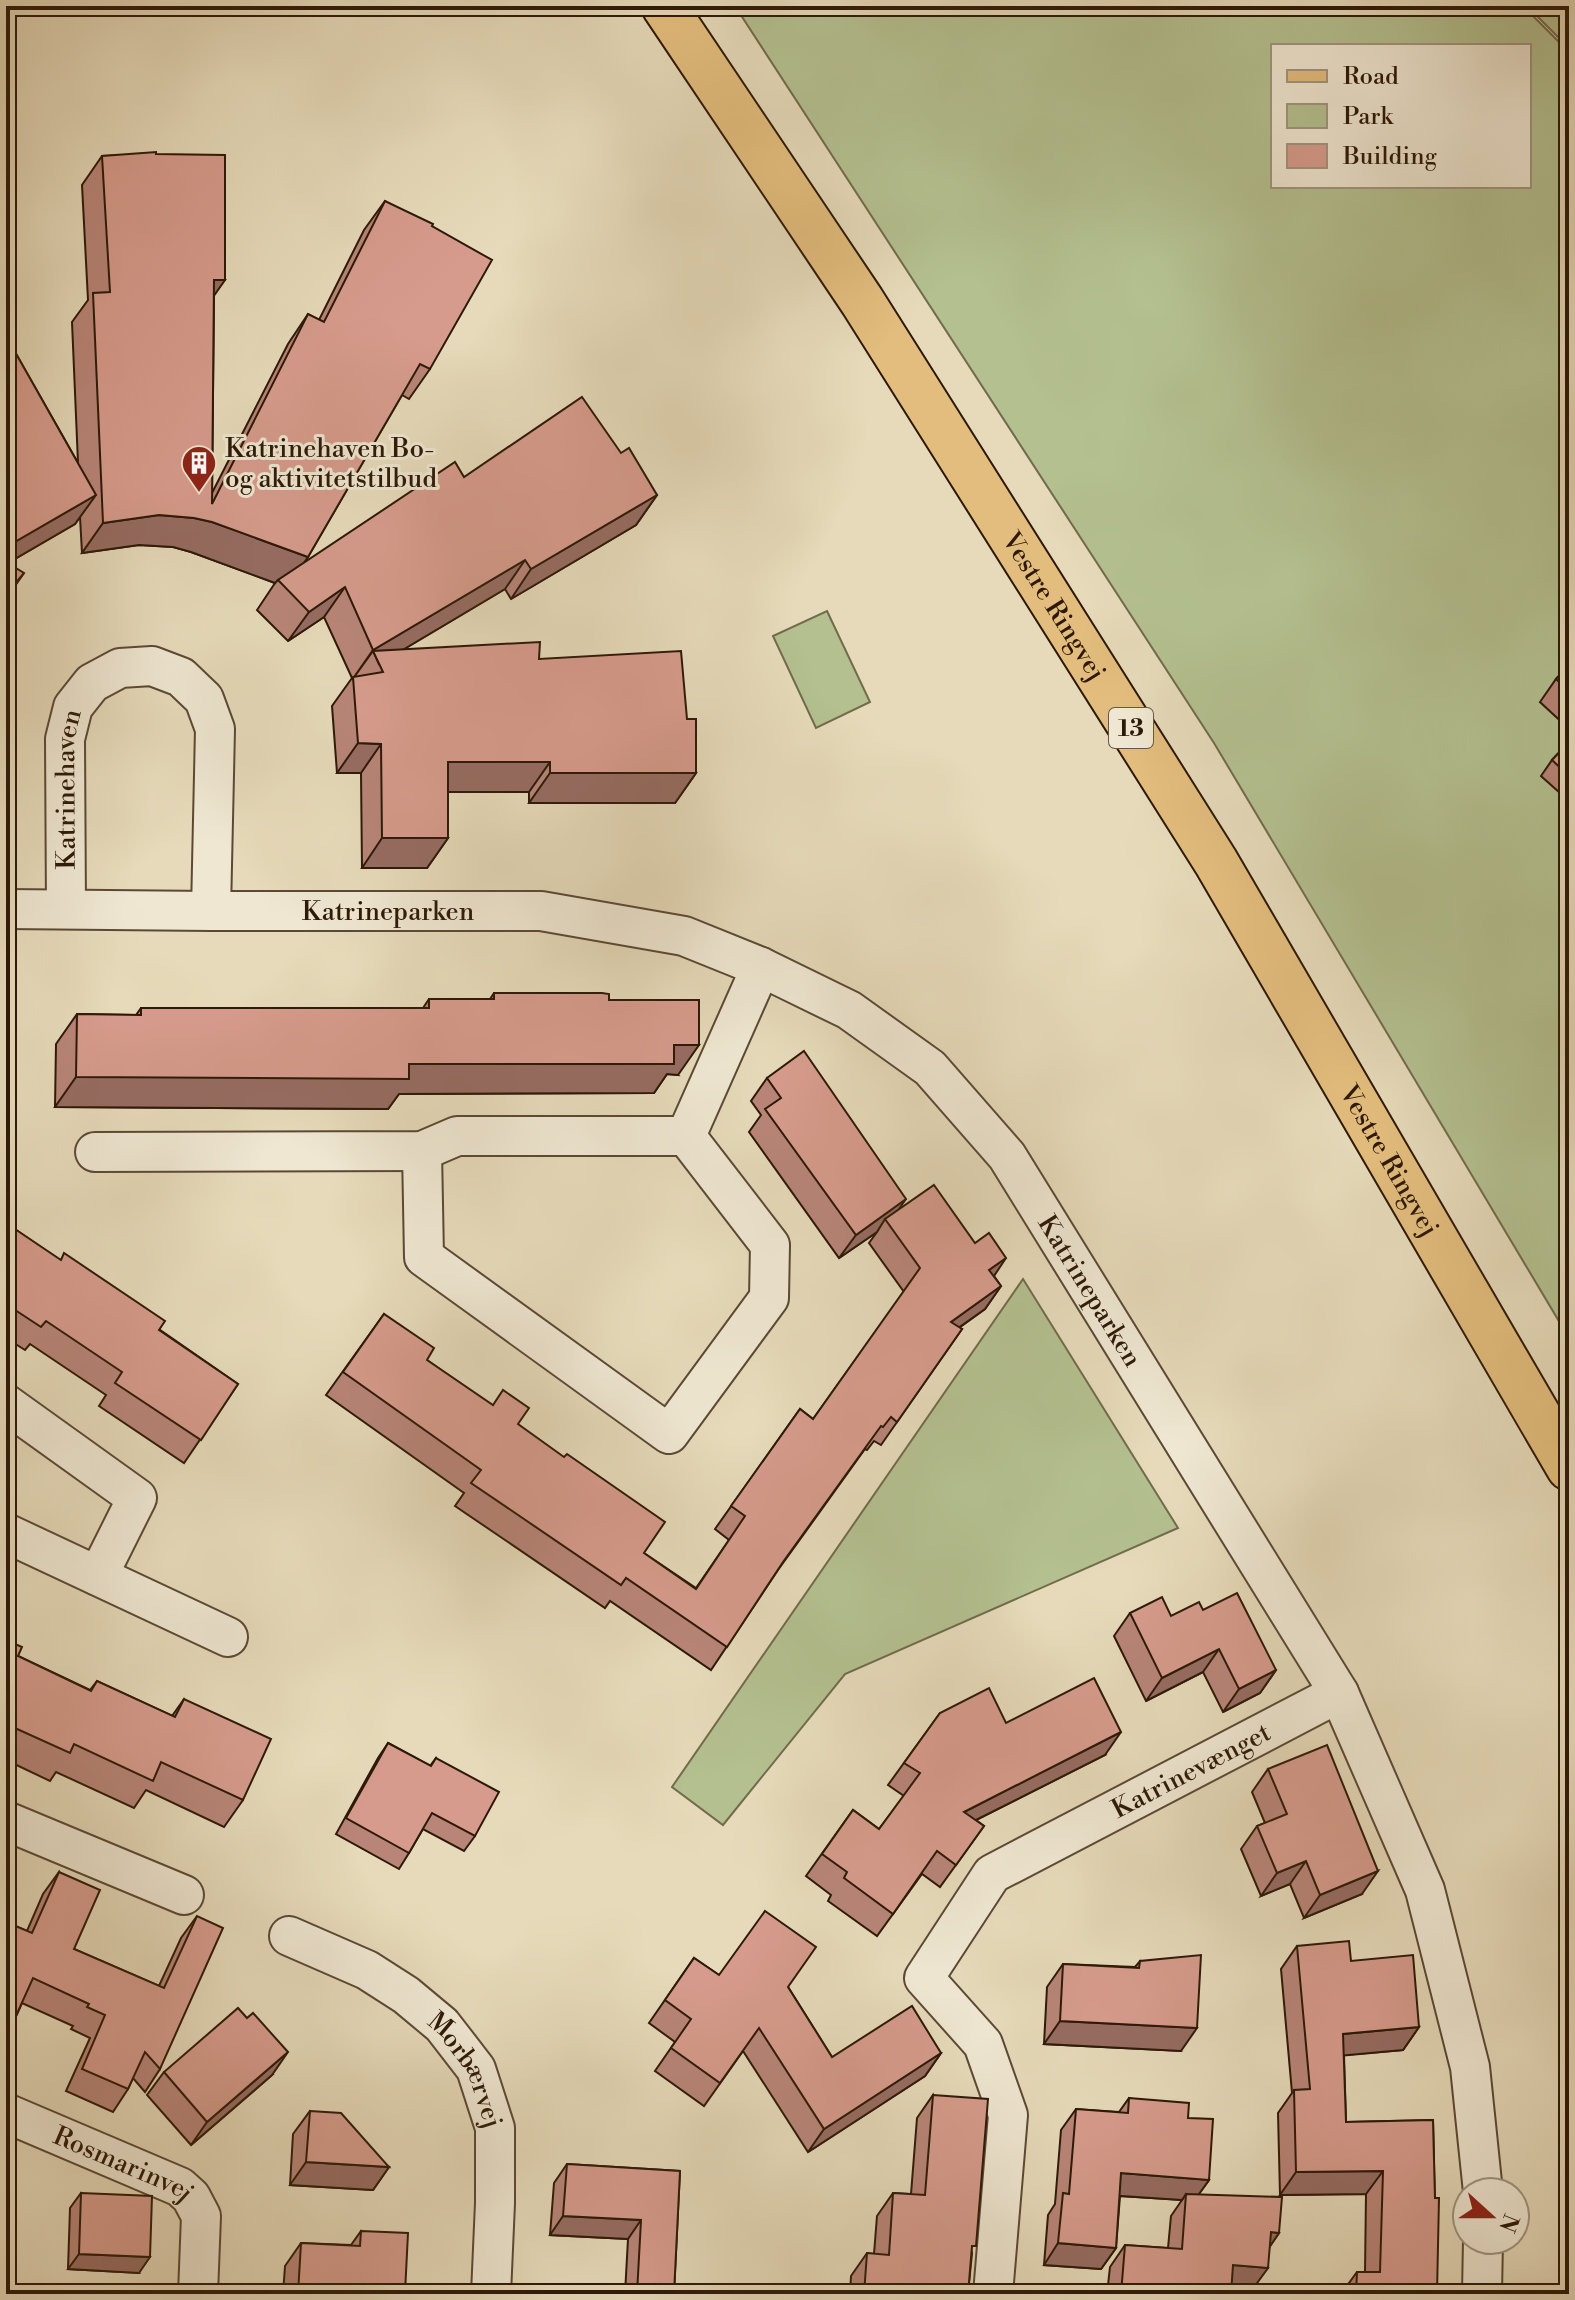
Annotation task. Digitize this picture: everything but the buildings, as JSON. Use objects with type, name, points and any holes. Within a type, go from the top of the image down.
[{"type":"main road","name":"Vestre Ringvej","points":[[664,6],[862,301],[1216,862],[1569,1468]]},
{"type":"street","name":"Katrinehaven","points":[[66,909],[65,739],[73,707],[92,683],[120,668],[152,666],[181,677],[204,699],[215,729],[211,911]]},
{"type":"street","name":"Katrineparken","points":[[6,909],[541,911],[684,936],[761,967],[849,1010],[930,1068],[1007,1156],[1339,1693]]},
{"type":"street","points":[[686,1136],[761,967]]},
{"type":"street","points":[[95,1152],[422,1151],[457,1136],[686,1136]]},
{"type":"street","points":[[422,1151],[424,1257],[669,1434],[769,1298],[770,1245],[686,1136]]},
{"type":"street","points":[[6,1404],[137,1498],[98,1576]]},
{"type":"street","points":[[6,1533],[228,1637]]},
{"type":"street","points":[[1339,1693],[1425,1890],[1470,2067],[1481,2176]]},
{"type":"street","name":"Katrinevænget","points":[[993,2294],[1008,2115],[983,2044],[924,1978],[992,1874],[1339,1693]]},
{"type":"street","points":[[6,1821],[184,1895]]},
{"type":"street","name":"Morbærvej","points":[[289,1936],[367,1970],[406,1995],[442,2025],[476,2069],[495,2128],[491,2294]]},
{"type":"street","name":"Rosmarinvej","points":[[6,2113],[180,2187],[191,2197],[201,2216],[198,2294]]},
{"type":"street","points":[[1482,2294],[1483,2256]]},
{"type":"green space","points":[[735,6],[1523,6],[1569,52],[1569,1338],[1214,743]]},
{"type":"green space","points":[[1527,6],[1569,6],[1569,48]]},
{"type":"green space","points":[[827,611],[870,702],[816,728],[773,636]]},
{"type":"green space","points":[[1023,1279],[1178,1528],[845,1674],[723,1825],[672,1787]]},
{"type":"place","name":"Katrinehaven Bo- og aktivitetstilbud","points":[[199,494]]}]
